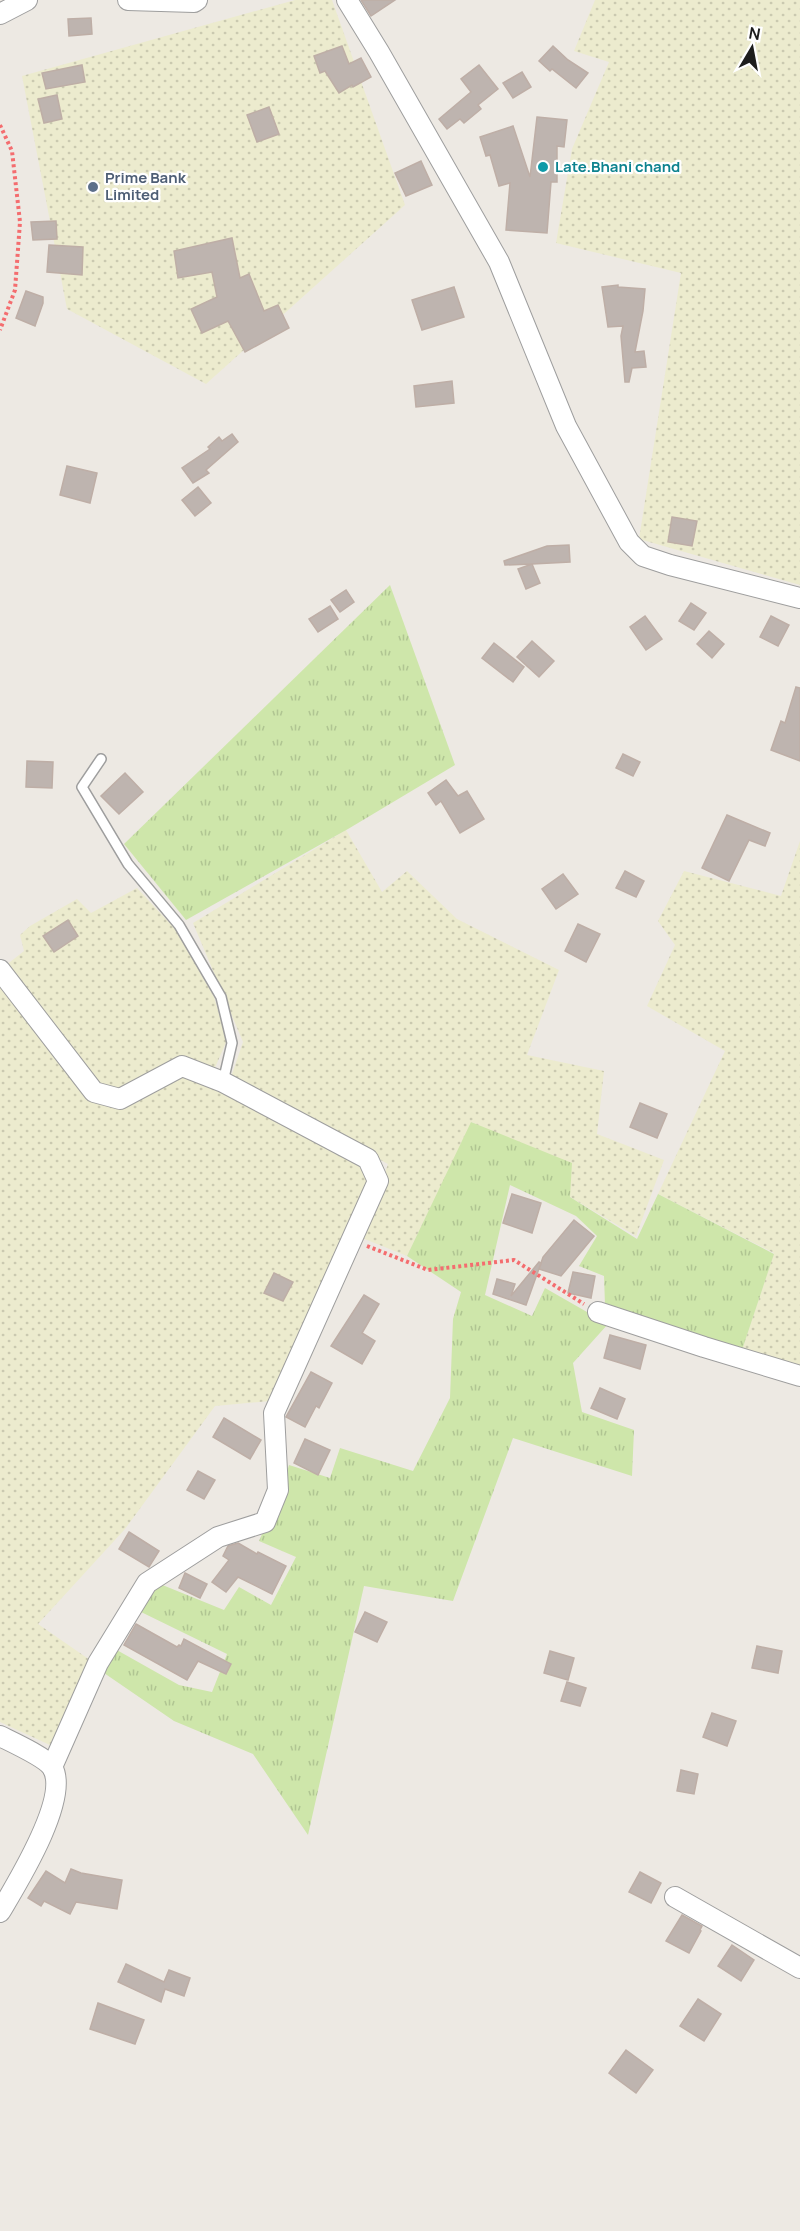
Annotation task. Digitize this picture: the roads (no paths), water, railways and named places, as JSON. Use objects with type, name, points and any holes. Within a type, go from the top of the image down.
[{"type":"street","points":[[0,14],[27,0]]},
{"type":"street","points":[[128,0],[194,2],[197,0]]},
{"type":"street","points":[[347,0],[499,262],[566,426],[629,542],[643,556],[670,565],[800,598]]},
{"type":"street","points":[[0,970],[94,1092],[120,1099],[182,1066],[223,1082],[369,1160],[378,1180],[353,1241],[274,1413],[278,1490],[265,1522],[218,1537],[147,1582],[98,1663],[52,1767],[57,1788],[37,1850],[0,1912]]},
{"type":"street","points":[[598,1312],[800,1376]]},
{"type":"street","points":[[0,1736],[34,1754],[52,1767]]},
{"type":"street","points":[[675,1897],[800,1968]]},
{"type":"lane","points":[[100,759],[82,787],[128,864],[179,925],[221,997],[232,1043],[223,1082]]},
{"type":"place","name":"Late.Bhani chand","points":[[543,167]]},
{"type":"place","name":"Prime Bank Limited","points":[[93,187]]}]
